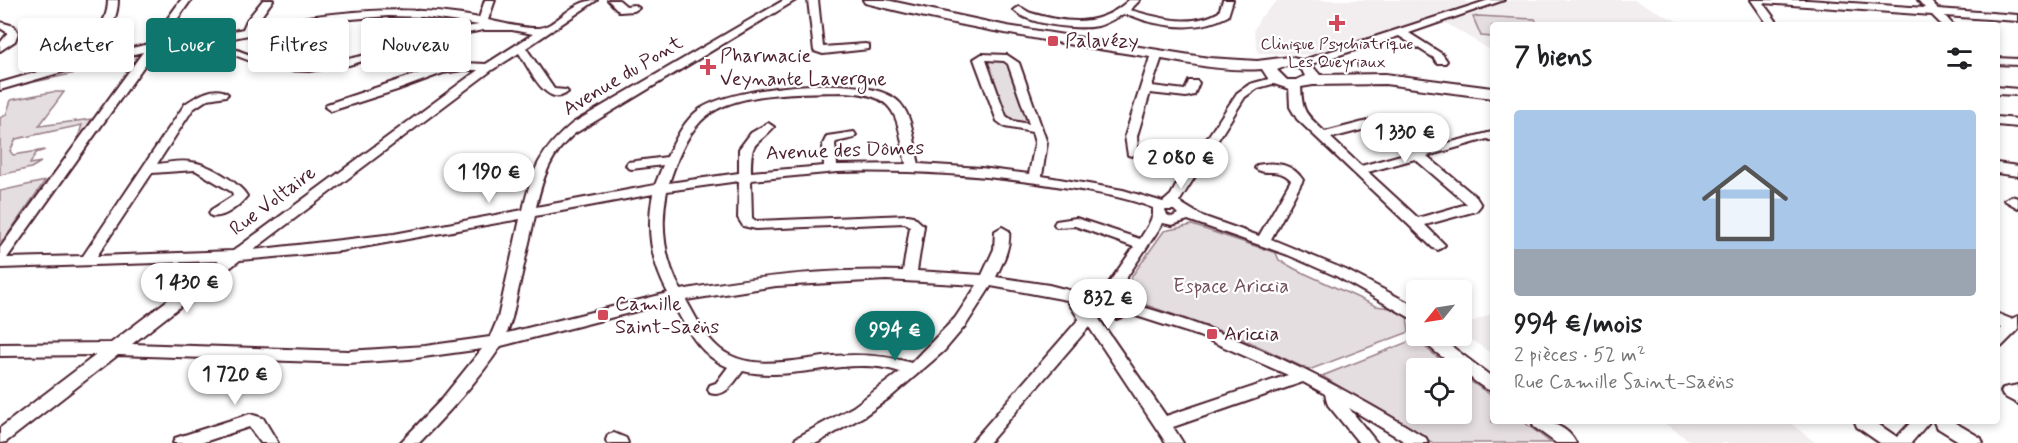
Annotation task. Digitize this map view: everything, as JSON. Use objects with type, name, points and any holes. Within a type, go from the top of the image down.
[{"type":"main road","points":[[894,0],[923,13]]},
{"type":"main road","points":[[878,1],[1005,31],[1273,72],[1295,85],[1308,72]]},
{"type":"main road","points":[[1273,72],[1283,62],[1308,72],[1344,80],[1385,79],[1490,93]]},
{"type":"main road","points":[[2000,169],[2018,171]]},
{"type":"street","points":[[112,18],[113,0]]},
{"type":"street","points":[[174,18],[186,0]]},
{"type":"street","points":[[254,18],[268,0]]},
{"type":"street","points":[[484,19],[490,0]]},
{"type":"street","name":"Rue Voltaire","points":[[0,437],[234,256],[488,68],[592,0]]},
{"type":"street","points":[[613,0],[624,10],[634,8]]},
{"type":"street","name":"Avenue du Pont","points":[[408,443],[478,368],[496,341],[505,318],[541,164],[564,136],[577,126],[791,0]]},
{"type":"street","points":[[813,0],[818,49],[823,51],[865,47]]},
{"type":"street","points":[[1019,10],[1025,15],[1092,25],[1105,23],[1124,12],[1135,0]]},
{"type":"street","points":[[1124,12],[1175,23],[1205,22],[1224,14],[1228,0]]},
{"type":"street","points":[[1466,0],[1478,7]]},
{"type":"street","points":[[1308,72],[1401,32],[1499,0]]},
{"type":"street","points":[[1755,0],[1772,22]]},
{"type":"street","points":[[1765,0],[2018,18]]},
{"type":"street","points":[[1923,0],[1945,22]]},
{"type":"street","points":[[294,18],[324,11],[380,4],[426,5],[450,8],[496,25]]},
{"type":"street","points":[[236,53],[261,64],[300,68],[341,63],[441,34],[496,25],[542,32]]},
{"type":"street","points":[[0,26],[10,28],[13,33],[11,39],[0,48]]},
{"type":"street","points":[[236,32],[248,29]]},
{"type":"street","points":[[1401,32],[1442,61]]},
{"type":"street","points":[[520,47],[550,91],[556,94],[562,92]]},
{"type":"street","points":[[1132,152],[1131,136],[1157,54]]},
{"type":"street","points":[[0,258],[146,57]]},
{"type":"street","points":[[1035,178],[1041,142],[1037,129],[1013,63],[1006,58],[980,58],[1001,118],[1009,124],[1037,129]]},
{"type":"street","points":[[2000,61],[2018,62]]},
{"type":"street","points":[[331,107],[347,99],[394,87],[440,70],[473,65],[488,68]]},
{"type":"street","points":[[34,76],[41,72]]},
{"type":"street","points":[[0,87],[49,72]]},
{"type":"street","points":[[979,443],[1081,325],[1112,304],[1123,287],[1119,279],[1141,246],[1170,212],[1184,182],[1241,95],[1273,72]]},
{"type":"street","points":[[1146,89],[1186,94],[1190,93],[1193,83]]},
{"type":"street","points":[[1295,85],[1298,111],[1438,245]]},
{"type":"street","points":[[912,370],[876,361],[833,362],[778,368],[739,365],[720,357],[706,347],[692,328],[664,268],[658,248],[657,199],[669,161],[685,130],[698,116],[722,102],[754,94],[853,88],[879,94],[900,111],[913,168]]},
{"type":"street","points":[[2000,90],[2018,92]]},
{"type":"street","points":[[87,261],[189,107],[205,96],[222,94]]},
{"type":"street","points":[[2000,121],[2018,123]]},
{"type":"street","points":[[1323,136],[1379,122],[1474,205],[1472,208],[1416,224]]},
{"type":"street","points":[[768,127],[746,145],[745,218],[748,223],[756,225],[908,219],[917,226],[909,276]]},
{"type":"street","points":[[831,169],[831,139],[850,135]]},
{"type":"street","points":[[1359,170],[1490,135]]},
{"type":"street","points":[[632,165],[669,161]]},
{"type":"street","points":[[150,169],[182,165],[199,167],[237,190],[240,196],[235,202],[216,213]]},
{"type":"street","points":[[1261,168],[1273,166],[1292,173],[1298,180],[1263,241]]},
{"type":"street","name":"Avenue des Dômes","points":[[0,263],[269,254],[378,240],[745,176],[831,169],[913,168],[1035,178],[1127,196],[1263,241],[1341,273],[1406,308]]},
{"type":"street","points":[[1062,224],[1076,222],[1134,241],[1141,246]]},
{"type":"street","points":[[802,443],[828,430],[880,397],[959,325],[987,282],[1004,238],[1002,231]]},
{"type":"street","points":[[260,238],[260,248],[269,254]]},
{"type":"street","points":[[0,350],[114,351],[139,349],[346,357],[442,350],[496,341],[676,297],[784,281],[909,276],[987,282],[1072,296],[1112,304],[1212,334],[1303,375],[1420,443]]},
{"type":"street","points":[[1072,296],[1088,320],[1097,325],[1175,443]]},
{"type":"street","points":[[2000,319],[2015,324],[2000,339]]},
{"type":"street","points":[[1439,346],[1490,384]]},
{"type":"street","points":[[717,389],[722,387],[739,365]]},
{"type":"street","points":[[1162,424],[1303,375]]},
{"type":"street","points":[[1332,391],[1334,401],[1368,443]]},
{"type":"street","points":[[181,443],[250,420],[257,423],[270,443]]},
{"type":"street","points":[[1543,424],[1568,443]]},
{"type":"street","points":[[1866,424],[1893,443]]},
{"type":"street","points":[[1901,443],[1919,424]]},
{"type":"street","points":[[1945,424],[1975,443]]},
{"type":"shaded area","name":"Clinique Psychiatrique Les Queyriaux","points":[[1278,0],[1462,0],[1472,5],[1315,55],[1258,53],[1254,30],[1260,18]]},
{"type":"shaded area","points":[[1510,0],[1634,0],[1679,22],[1490,22],[1490,50],[1444,22]]},
{"type":"shaded area","points":[[1490,315],[1490,353],[1472,340],[1472,322]]},
{"type":"shaded area","points":[[1666,424],[1792,424],[1816,443],[1693,443]]},
{"type":"green space","points":[[1473,17],[1535,19],[1536,22],[1490,22],[1490,37],[1481,36]]},
{"type":"green space","points":[[987,59],[1004,60],[1009,64],[1029,123],[1011,121],[1006,117]]},
{"type":"green space","points":[[63,72],[80,72],[16,86]]},
{"type":"green space","points":[[64,92],[39,126],[92,119],[78,137],[82,125],[16,139],[10,151],[13,155],[45,150],[36,153],[30,164],[41,162],[31,168],[0,175],[0,118],[6,115],[11,100]]},
{"type":"green space","points":[[45,181],[6,237],[0,242],[0,191]]},
{"type":"green space","name":"Espace Ariccia","points":[[1192,225],[1276,253],[1279,260],[1295,269],[1376,306],[1390,308],[1406,316],[1406,333],[1309,370],[1243,339],[1146,305],[1129,287],[1132,276],[1164,231]]},
{"type":"green space","points":[[1406,343],[1406,346],[1424,346],[1438,358],[1406,358],[1406,424],[1472,424],[1472,382],[1490,395],[1490,424],[1527,424],[1551,443],[1433,443],[1322,376]]},
{"type":"place","name":"Clinique Psychiatrique Les Queyriaux","points":[[1337,23]]},
{"type":"place","name":"Palavézy","points":[[1053,41]]},
{"type":"place","name":"Pharmacie Veynante Lavergne","points":[[708,67]]},
{"type":"place","name":"Camille Saint-Saëns","points":[[603,315]]},
{"type":"place","name":"Ariccia","points":[[1212,334]]}]
